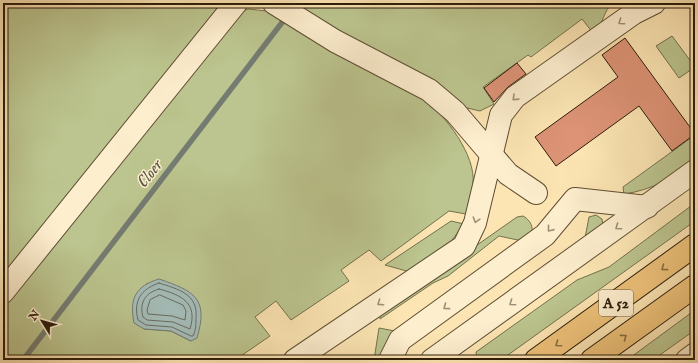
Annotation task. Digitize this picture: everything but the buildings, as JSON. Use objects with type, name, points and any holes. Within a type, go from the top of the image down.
[{"type":"highway","name":"A 52","points":[[536,360],[695,245]]},
{"type":"highway","name":"A 52","points":[[592,360],[695,286]]},
{"type":"lane","points":[[3,292],[236,3]]},
{"type":"lane","points":[[274,3],[335,41],[429,90],[455,112],[508,174],[536,193]]},
{"type":"lane","points":[[295,360],[464,246],[475,223],[490,154],[501,115],[515,97],[634,13],[654,3]]},
{"type":"lane","points":[[432,360],[647,207],[695,171]]},
{"type":"lane","points":[[390,360],[400,340],[546,235],[575,199],[647,207]]},
{"type":"green space","points":[[3,3],[227,3],[3,282]]},
{"type":"green space","points":[[273,3],[613,3],[607,10],[597,30],[593,33],[582,19],[531,57],[528,55],[483,87],[494,104],[480,111],[424,98],[450,125],[458,136],[470,160],[473,172],[473,184],[466,214],[449,211],[381,261],[369,250],[341,270],[349,281],[291,320],[276,301],[255,317],[270,336],[235,360],[3,360],[3,299],[229,18],[248,9],[267,11]],"holes":[[[147,283],[191,341],[171,331],[144,329]]]},
{"type":"green space","points":[[672,36],[695,67],[679,78],[656,46]]},
{"type":"green space","points":[[695,135],[695,161],[679,173],[662,182],[644,190],[624,194],[623,187]]},
{"type":"green space","points":[[695,203],[695,221],[501,360],[477,360],[476,352],[577,280],[609,267]]},
{"type":"green space","points":[[596,215],[602,219],[603,225],[584,243],[589,217]]},
{"type":"green space","points":[[523,216],[529,221],[532,228],[530,239],[527,242],[499,236],[448,276],[433,283],[380,319],[380,313],[517,217]]},
{"type":"green space","points":[[451,221],[464,224],[450,243],[410,272],[385,265]]},
{"type":"green space","points":[[695,310],[695,330],[654,360],[627,360]]},
{"type":"green space","points":[[379,328],[400,332],[386,343],[383,360],[374,360]]},
{"type":"water","points":[[159,279],[190,292],[196,298],[201,314],[197,338],[191,341],[171,331],[144,329],[134,323],[133,307],[136,294],[145,285]]},
{"type":"waterway","name":"Cloer","points":[[23,360],[287,16]]}]
